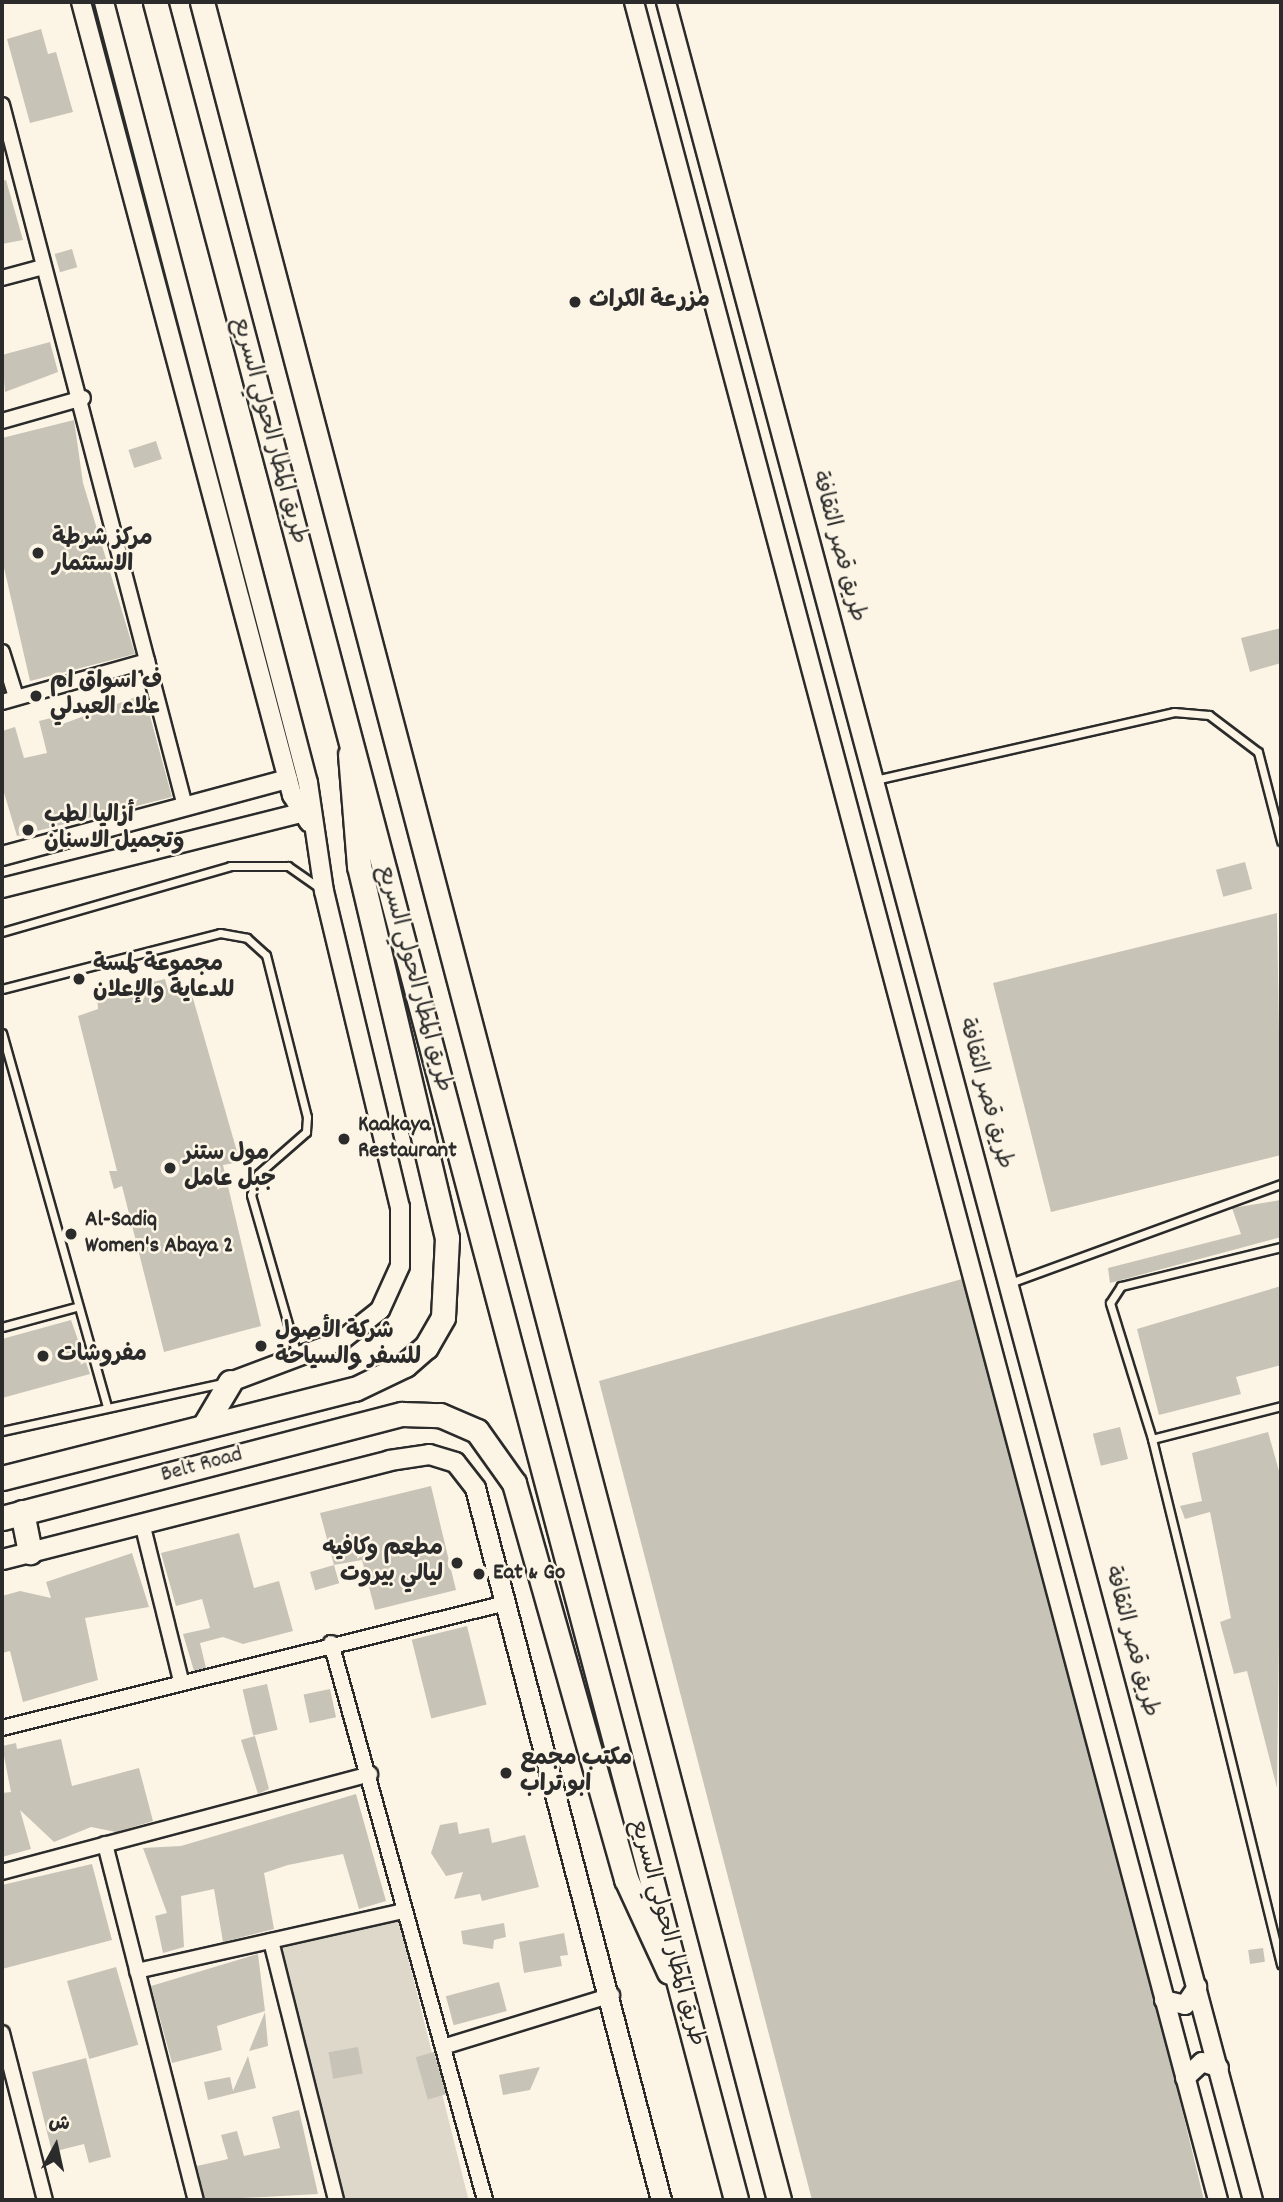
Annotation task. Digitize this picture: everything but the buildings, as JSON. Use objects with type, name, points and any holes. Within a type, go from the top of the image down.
[{"type":"main road","name":"طريق المطار الحولي السريع","points":[[155,2],[736,2200]]},
{"type":"main road","name":"طريق المطار الحولي السريع","points":[[202,2],[779,2200]]},
{"type":"main road","name":"Belt Road","points":[[2,1478],[355,1389],[405,1365],[426,1347],[443,1317],[447,1238],[359,866],[349,737]]},
{"type":"main road","points":[[204,1426],[230,1382]]},
{"type":"main road","name":"Belt Road","points":[[12,1515],[402,1414],[440,1415],[477,1431],[514,1483],[626,1879],[686,2010]]},
{"type":"main road","points":[[2,1559],[429,1454],[455,1462],[475,1488],[612,1995],[661,2200]]},
{"type":"main road","points":[[12,1515],[30,1552]]},
{"type":"street","points":[[81,2],[288,779],[305,817],[393,1169],[401,1242],[393,1290],[380,1310],[342,1340],[230,1382]]},
{"type":"street","points":[[104,2],[307,783],[305,817]]},
{"type":"street","points":[[634,2],[1218,2200]]},
{"type":"street","name":"طريق قصر الثقافة","points":[[666,2],[1253,2200]]},
{"type":"street","points":[[2,105],[6,140],[83,398],[185,806]]},
{"type":"street","points":[[2,278],[43,267]]},
{"type":"street","points":[[2,421],[83,398]]},
{"type":"street","points":[[2,652],[9,699],[147,661]]},
{"type":"street","points":[[2,856],[288,779]]},
{"type":"street","points":[[2,888],[103,862],[305,817]]},
{"type":"street","points":[[97,831],[103,862]]},
{"type":"street","points":[[142,1523],[181,1681]]},
{"type":"street","points":[[2,1728],[331,1643],[506,1603]]},
{"type":"street","points":[[331,1643],[370,1774],[404,1911],[485,2200]]},
{"type":"street","points":[[2,1872],[370,1774]]},
{"type":"street","points":[[105,1844],[196,2200]]},
{"type":"street","points":[[137,1971],[404,1911]]},
{"type":"street","points":[[271,1941],[336,2200]]},
{"type":"street","points":[[1164,2000],[1185,2005],[1197,1987]]},
{"type":"street","points":[[443,2047],[612,1995]]},
{"type":"street","points":[[2,2034],[9,2092],[45,2200]]},
{"type":"street","points":[[1185,2078],[1202,2062],[1219,2068]]},
{"type":"lane","points":[[874,780],[1174,712],[1209,715],[1258,752],[1281,841]]},
{"type":"lane","points":[[2,932],[230,866],[288,866],[324,891]]},
{"type":"lane","points":[[2,989],[220,933],[247,938],[267,955],[307,1118],[306,1132],[258,1174],[251,1195],[298,1357]]},
{"type":"lane","points":[[2,1033],[76,1307],[107,1407]]},
{"type":"lane","points":[[1009,1283],[1281,1184]]},
{"type":"lane","points":[[1281,1247],[1112,1293],[1110,1303],[1152,1439],[1281,1964]]},
{"type":"lane","points":[[2,1327],[76,1307]]},
{"type":"lane","points":[[2,1432],[230,1382]]},
{"type":"lane","points":[[1152,1439],[1281,1406]]},
{"type":"shaded area","points":[[398,1917],[468,2199],[345,2200],[282,1946]]},
{"type":"place","name":"مزرعة الكراث","points":[[575,302]]},
{"type":"place","name":"مركز شرطة الاستثمار","points":[[38,553]]},
{"type":"place","name":"ف اسواق ام علاء العبدلي","points":[[36,696]]},
{"type":"place","name":"أزاليا لطب وتجميل الاسنان","points":[[28,830]]},
{"type":"place","name":"مجموعة لمسة للدعاية والإعلان","points":[[79,979]]},
{"type":"place","name":"Kaakaya Restaurant","points":[[344,1139]]},
{"type":"place","name":"مول ستنر جبل عامل","points":[[170,1168]]},
{"type":"place","name":"Al-Sadiq Women's Abaya 2","points":[[71,1234]]},
{"type":"place","name":"شركة الأصول للسفر والسياحة","points":[[261,1346]]},
{"type":"place","name":"مفروشات","points":[[43,1356]]},
{"type":"place","name":"مطعم وكافيه ليالي بيروت","points":[[457,1563]]},
{"type":"place","name":"Eat & Go","points":[[479,1574]]},
{"type":"place","name":"مكتب مجمع ابو تراب","points":[[506,1773]]}]
